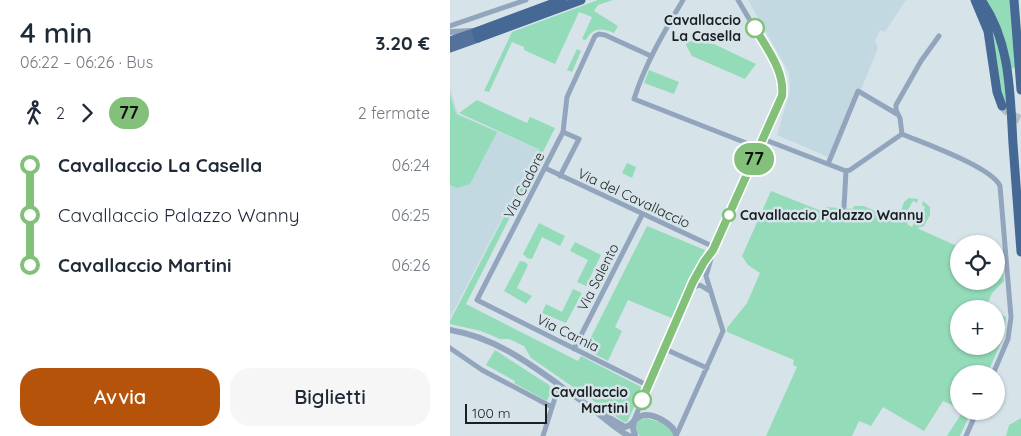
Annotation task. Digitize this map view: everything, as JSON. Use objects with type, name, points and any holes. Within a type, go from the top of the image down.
[{"type":"highway","points":[[477,35],[562,0]]},
{"type":"highway","points":[[477,35],[582,0]]},
{"type":"highway","points":[[975,0],[988,32],[997,92],[1002,106]]},
{"type":"highway","points":[[1014,0],[1021,12]]},
{"type":"highway","points":[[1014,0],[1021,90]]},
{"type":"highway","points":[[982,2],[994,23],[1001,41],[1007,70],[1021,252]]},
{"type":"main road","points":[[450,41],[477,35]]},
{"type":"main road","points":[[450,48],[477,35]]},
{"type":"street","points":[[450,26],[526,0]]},
{"type":"street","points":[[683,0],[651,56],[639,82],[634,99],[759,148]]},
{"type":"street","points":[[676,436],[723,329],[706,276],[714,249],[782,96],[782,83],[778,68],[738,0]]},
{"type":"street","points":[[450,32],[477,35]]},
{"type":"street","points":[[563,132],[568,93],[595,36],[599,34],[605,35],[651,56]]},
{"type":"street","points":[[902,134],[896,105],[921,61],[939,36]]},
{"type":"street","points":[[828,164],[858,91],[897,114]]},
{"type":"street","name":"Via Cadore","points":[[478,300],[563,132],[579,139],[560,176]]},
{"type":"street","points":[[763,139],[846,171],[902,134]]},
{"type":"street","points":[[902,134],[991,174],[1000,186],[1010,325],[1006,346],[997,365]]},
{"type":"street","name":"Via del Cavallaccio","points":[[545,168],[714,249]]},
{"type":"street","points":[[844,206],[846,171]]},
{"type":"street","name":"Via Salento","points":[[574,349],[642,215]]},
{"type":"street","points":[[635,436],[634,422],[649,386],[700,270],[714,249]]},
{"type":"street","points":[[687,300],[693,288],[697,286],[703,286],[710,293]]},
{"type":"street","name":"Via Carnia","points":[[478,300],[649,386]]},
{"type":"street","points":[[450,330],[475,336],[503,347],[593,409],[622,426],[628,426],[640,416],[649,416],[670,424],[674,428],[676,436]]},
{"type":"street","points":[[450,348],[482,370],[552,407]]},
{"type":"street","points":[[665,349],[706,368]]},
{"type":"street","points":[[543,436],[559,385]]},
{"type":"street","points":[[593,409],[610,424],[629,436]]},
{"type":"street","points":[[966,436],[973,420]]},
{"type":"shaded area","points":[[748,0],[906,0],[885,32],[880,30],[875,41],[878,48],[833,159],[777,135],[790,90],[789,73]]},
{"type":"shaded area","points":[[450,88],[458,114],[538,149],[450,318]]},
{"type":"green space","points":[[598,0],[613,0],[598,5],[594,11],[618,26],[614,33],[598,30],[592,33],[586,40],[582,39],[592,17],[579,12],[555,64],[524,50],[524,47],[512,42],[489,92],[484,91],[512,32]]},
{"type":"green space","points":[[982,0],[1010,0],[1017,66],[1010,70]]},
{"type":"green space","points":[[989,22],[1000,52],[1007,105],[1005,105],[1001,95]]},
{"type":"green space","points":[[687,41],[714,44],[756,64],[745,79],[692,56],[686,45]]},
{"type":"green space","points":[[577,49],[581,51],[572,72],[567,70]]},
{"type":"green space","points":[[649,70],[679,82],[674,94],[644,83]]},
{"type":"green space","points":[[450,95],[456,114],[497,132],[470,184],[457,188],[450,185]]},
{"type":"green space","points":[[477,100],[527,123],[530,117],[555,128],[466,304],[578,361],[581,356],[643,388],[627,422],[624,422],[531,358],[524,346],[509,339],[500,339],[481,331],[450,324],[540,147],[538,149],[459,113]]},
{"type":"green space","points":[[627,163],[636,167],[632,178],[622,173]]},
{"type":"green space","points":[[771,191],[824,212],[825,207],[853,209],[854,206],[864,206],[903,223],[900,214],[904,202],[909,198],[918,199],[917,203],[913,201],[906,213],[906,219],[909,221],[907,224],[912,227],[914,223],[918,224],[921,220],[925,207],[922,205],[923,201],[930,207],[930,215],[924,226],[917,228],[950,243],[950,290],[995,290],[989,300],[950,300],[950,355],[996,355],[991,365],[950,365],[950,404],[943,401],[924,431],[883,407],[871,426],[859,421],[852,436],[766,436],[797,367],[793,365],[794,360],[727,332],[727,328],[747,303],[760,273],[748,265],[742,256]]},
{"type":"green space","points":[[539,223],[565,236],[560,246],[542,237],[532,259],[527,258],[523,254]]},
{"type":"green space","points":[[647,226],[705,250],[674,319],[628,300],[615,327],[622,331],[608,361],[585,349]]},
{"type":"green space","points":[[575,242],[601,255],[586,286],[577,282],[588,260],[570,251]]},
{"type":"green space","points":[[520,261],[528,265],[517,288],[532,296],[526,304],[504,291]]},
{"type":"green space","points":[[573,289],[582,293],[566,323],[542,313],[546,304],[562,312]]},
{"type":"green space","points":[[495,350],[549,385],[551,390],[547,401],[486,365]]},
{"type":"green space","points":[[646,418],[666,426],[673,436],[640,436],[637,433],[636,424]]},
{"type":"green space","points":[[1021,418],[1021,436],[1006,436],[1009,425]]},
{"type":"green space","points":[[957,420],[967,420],[960,436],[947,436]]},
{"type":"tunnel","points":[[1002,106],[1011,115],[1021,120]]},
{"type":"bus line","name":"77","points":[[642,400],[687,300],[693,282],[713,250],[782,96],[782,83],[778,68],[755,28]]},
{"type":"place","name":"Cavallaccio La Casella","points":[[755,28]]},
{"type":"place","name":"Cavallaccio Palazzo Wanny","points":[[729,215]]},
{"type":"place","name":"Cavallaccio Martini","points":[[642,400]]}]
